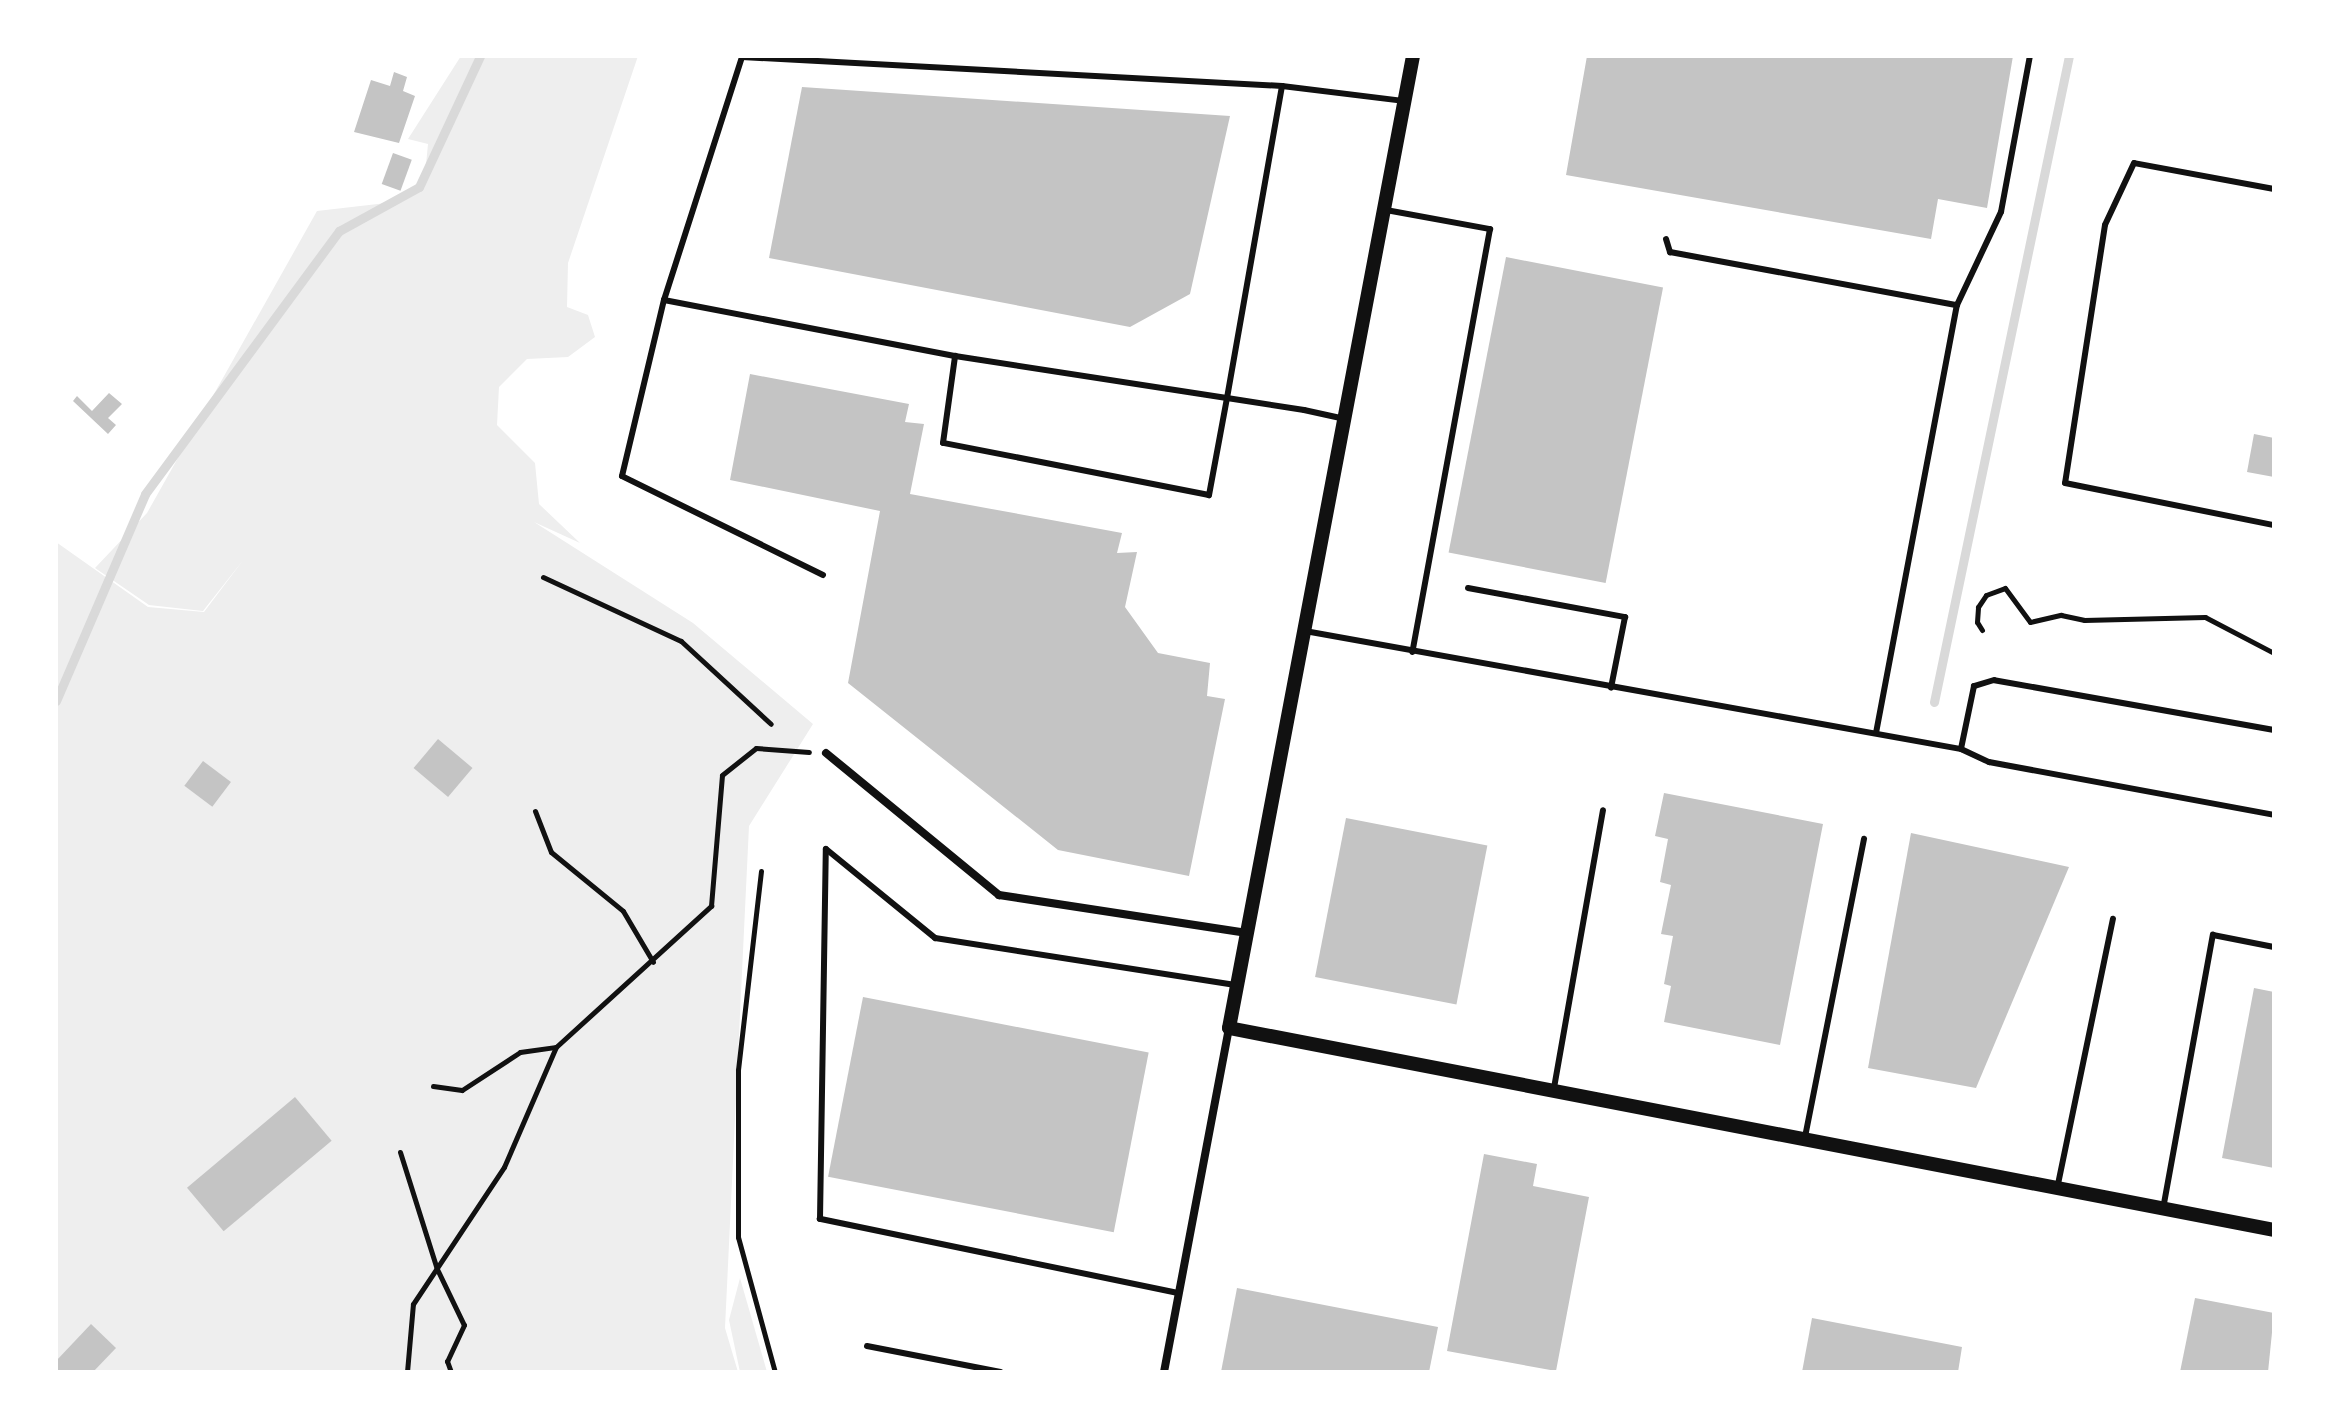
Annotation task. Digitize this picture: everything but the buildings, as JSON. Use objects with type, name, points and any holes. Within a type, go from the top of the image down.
[{"type":"street","points":[[1164,1372],[1413,56]]},
{"type":"street","points":[[826,753],[999,895],[1248,933]]},
{"type":"street","points":[[1229,1028],[2274,1230]]},
{"type":"lane","points":[[1876,733],[1957,305],[2001,212],[2030,56]]},
{"type":"lane","points":[[823,575],[622,476],[664,300],[742,57],[1282,86],[1405,101]]},
{"type":"lane","points":[[955,356],[943,443],[1209,495],[1282,86]]},
{"type":"lane","points":[[2274,189],[2134,163],[2105,225],[2065,483],[2274,525]]},
{"type":"lane","points":[[1384,210],[1490,229],[1412,652]]},
{"type":"lane","points":[[1666,239],[1670,252],[1957,305]]},
{"type":"lane","points":[[664,300],[955,356],[1345,419]]},
{"type":"lane","points":[[1468,588],[1625,617],[1611,688]]},
{"type":"lane","points":[[1305,631],[1961,749],[1989,762],[2274,815]]},
{"type":"lane","points":[[1961,749],[1974,686],[1994,680],[2274,730]]},
{"type":"lane","points":[[1553,1092],[1603,810]]},
{"type":"lane","points":[[1804,1141],[1864,839]]},
{"type":"lane","points":[[1178,1293],[820,1219],[826,849],[935,938],[1238,986]]},
{"type":"lane","points":[[2057,1189],[2113,919]]},
{"type":"lane","points":[[2163,1209],[2213,935],[2274,947]]},
{"type":"lane","points":[[867,1346],[1001,1372]]},
{"type":"path","points":[[543,577],[681,641],[771,724]]},
{"type":"path","points":[[1982,630],[1977,622],[1978,607],[1986,595],[2005,588],[2030,622],[2061,615],[2084,620],[2205,617],[2274,653]]},
{"type":"path","points":[[407,1372],[413,1304],[504,1167],[556,1047],[619,985],[653,962],[711,906],[722,775],[756,748],[826,753]]},
{"type":"path","points":[[535,811],[551,852],[623,911],[653,962]]},
{"type":"path","points":[[761,871],[738,1070],[738,1237],[775,1372]]},
{"type":"path","points":[[433,1086],[462,1090],[520,1052],[556,1047]]},
{"type":"path","points":[[400,1152],[437,1269],[464,1325],[447,1361],[451,1372]]},
{"type":"shaded area","points":[[461,56],[638,56],[568,263],[567,307],[588,315],[595,337],[568,357],[527,359],[499,387],[497,425],[535,463],[539,504],[580,543],[534,522],[693,623],[813,724],[749,826],[725,1328],[738,1372],[56,1372],[56,542],[148,607],[204,612],[244,559],[203,611],[149,605],[95,568],[147,513],[317,211],[395,202],[424,185],[428,144],[408,139]]},
{"type":"shaded area","points":[[740,1278],[767,1372],[740,1372],[729,1320]]},
{"type":"waterway","points":[[56,701],[145,494],[339,231],[419,187],[480,56]]},
{"type":"waterway","points":[[1934,702],[2069,56]]}]
